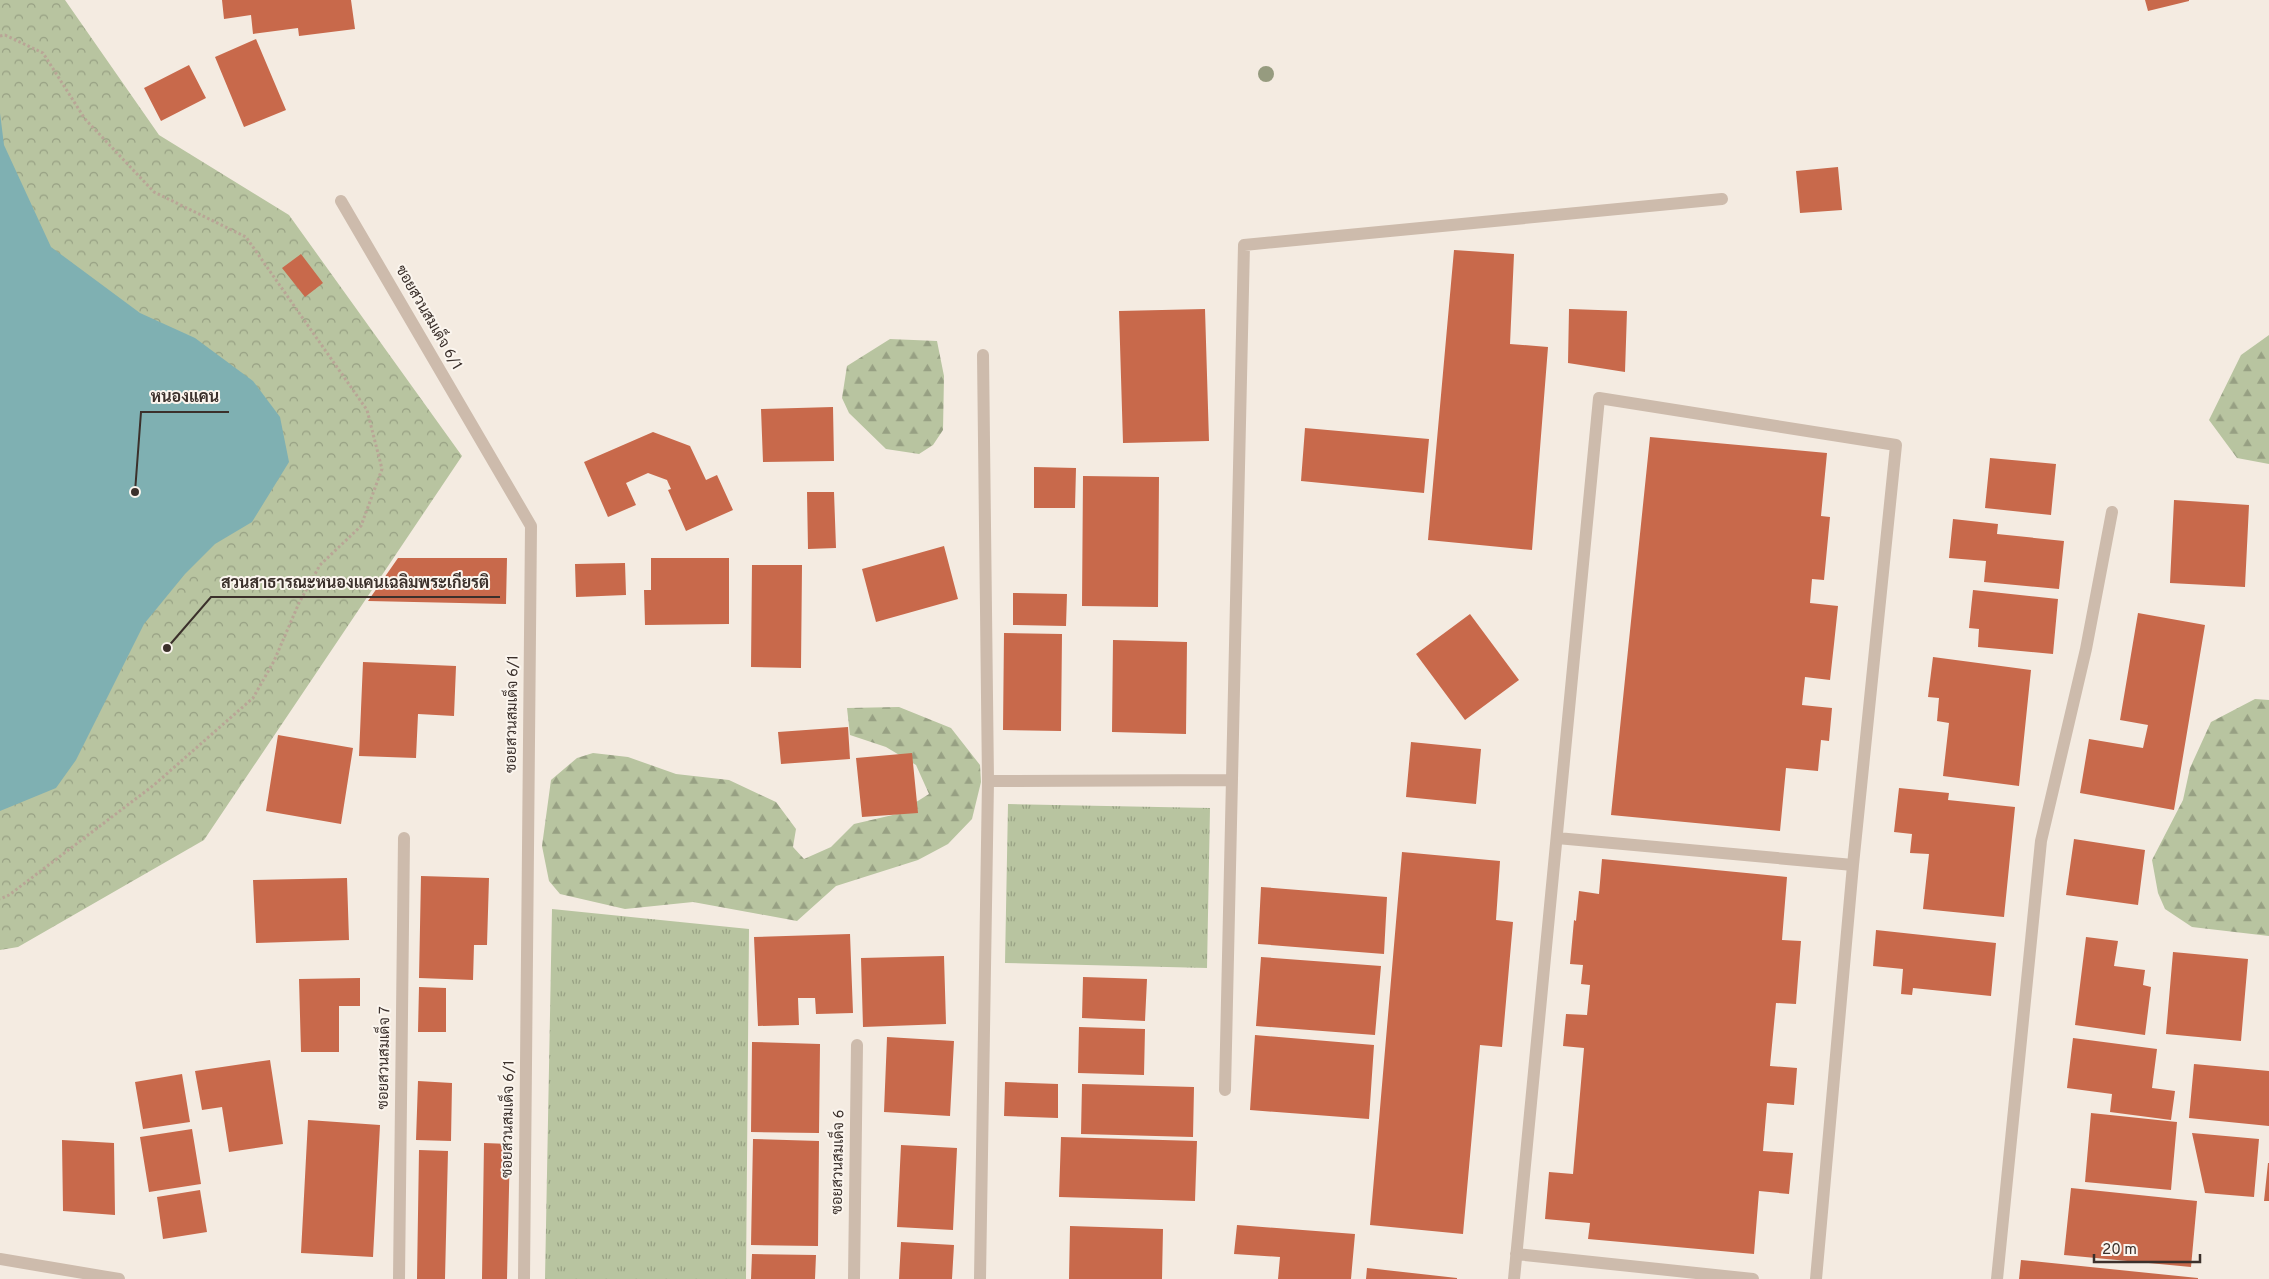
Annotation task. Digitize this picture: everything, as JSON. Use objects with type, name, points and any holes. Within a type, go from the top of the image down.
[{"type":"street","points":[[1225,1090],[1244,245],[1722,199]]},
{"type":"street","name":"ซอยสวนสมเด็จ 6/1","points":[[341,201],[531,526],[524,1279]]},
{"type":"street","points":[[980,1279],[988,781],[983,355]]},
{"type":"street","points":[[1514,1279],[1599,398],[1896,445],[1853,865],[1816,1279]]},
{"type":"street","points":[[1997,1279],[2041,841],[2086,649],[2112,512]]},
{"type":"street","points":[[988,781],[1232,780]]},
{"type":"street","name":"ซอยสวนสมเด็จ 7","points":[[399,1279],[404,838]]},
{"type":"street","points":[[1556,838],[1853,865]]},
{"type":"street","name":"ซอยสวนสมเด็จ 6","points":[[854,1279],[857,1045]]},
{"type":"street","points":[[1516,1254],[1754,1279]]},
{"type":"street","points":[[0,1259],[119,1279]]},
{"type":"path","points":[[0,36],[5,35],[43,53],[85,119],[154,192],[246,237],[367,410],[382,469],[361,526],[320,565],[299,603],[274,661],[253,698],[154,785],[9,895],[0,899]]},
{"type":"green space","points":[[0,0],[65,0],[159,135],[289,215],[462,456],[204,840],[18,947],[0,950]]},
{"type":"green space","points":[[2269,335],[2269,464],[2237,458],[2209,420],[2241,355]]},
{"type":"green space","points":[[890,339],[937,341],[944,376],[943,430],[933,445],[919,454],[886,449],[849,413],[842,398],[847,366]]},
{"type":"green space","points":[[2255,699],[2269,700],[2269,936],[2192,927],[2165,909],[2158,893],[2152,860],[2183,800],[2190,768],[2211,722]]},
{"type":"green space","points":[[899,707],[951,728],[980,765],[981,782],[972,819],[948,844],[918,860],[836,886],[797,921],[693,902],[625,909],[560,894],[549,881],[542,846],[551,780],[577,758],[593,753],[628,757],[676,774],[729,780],[776,802],[796,829],[793,847],[804,859],[831,847],[854,824],[897,814],[929,794],[916,765],[886,747],[850,735],[847,708]]},
{"type":"green space","points":[[1008,804],[1210,808],[1207,968],[1005,963]]},
{"type":"green space","points":[[552,909],[749,929],[746,1279],[545,1279]]},
{"type":"water","points":[[0,113],[4,145],[51,247],[140,313],[195,338],[253,381],[280,417],[289,462],[252,522],[215,544],[185,574],[144,624],[76,760],[56,788],[0,811]]},
{"type":"building","points":[[222,0],[351,0],[355,29],[299,36],[298,28],[253,34],[251,15],[224,19]]},
{"type":"building","points":[[2145,0],[2189,0],[2189,1],[2148,11]]},
{"type":"building","points":[[256,39],[286,110],[244,127],[215,57]]},
{"type":"building","points":[[189,65],[206,98],[161,121],[144,88]]},
{"type":"building","points":[[1838,167],[1842,210],[1800,213],[1796,171]]},
{"type":"building","points":[[1454,250],[1514,254],[1510,344],[1548,347],[1532,550],[1428,540]]},
{"type":"building","points":[[301,254],[323,283],[305,297],[282,268]]},
{"type":"building","points":[[1205,309],[1209,441],[1123,443],[1119,311]]},
{"type":"building","points":[[1569,309],[1627,311],[1625,372],[1568,363]]},
{"type":"building","points":[[833,407],[834,461],[763,462],[761,409]]},
{"type":"building","points":[[1305,428],[1429,439],[1424,493],[1301,481]]},
{"type":"building","points":[[653,432],[690,446],[706,480],[717,475],[733,510],[686,531],[668,490],[671,489],[667,480],[648,473],[626,483],[636,505],[608,517],[584,462]]},
{"type":"building","points":[[1650,437],[1827,453],[1821,516],[1830,517],[1824,580],[1812,579],[1810,603],[1838,606],[1830,680],[1805,677],[1802,705],[1832,708],[1829,741],[1821,740],[1818,771],[1786,768],[1780,831],[1611,815]]},
{"type":"building","points":[[1990,458],[2056,464],[2051,515],[1985,508]]},
{"type":"building","points":[[1034,467],[1076,468],[1075,508],[1034,508]]},
{"type":"building","points":[[1083,476],[1159,477],[1158,607],[1082,606]]},
{"type":"building","points":[[807,492],[834,492],[836,548],[808,549]]},
{"type":"building","points":[[2174,500],[2249,505],[2245,587],[2170,583]]},
{"type":"building","points":[[1953,519],[1998,524],[1997,534],[2064,541],[2059,589],[1984,582],[1986,561],[1949,558]]},
{"type":"building","points":[[944,546],[958,599],[876,622],[862,569]]},
{"type":"building","points":[[398,558],[507,558],[506,604],[368,601]]},
{"type":"building","points":[[651,558],[729,558],[729,624],[645,625],[644,590],[651,590]]},
{"type":"building","points":[[625,563],[626,595],[576,597],[575,564]]},
{"type":"building","points":[[752,565],[802,565],[801,668],[751,667]]},
{"type":"building","points":[[1973,590],[2058,599],[2053,654],[1978,647],[1979,629],[1969,628]]},
{"type":"building","points":[[1013,593],[1067,594],[1066,626],[1013,625]]},
{"type":"building","points":[[2138,613],[2205,625],[2174,810],[2080,793],[2089,739],[2143,748],[2148,725],[2120,720]]},
{"type":"building","points":[[1470,614],[1519,680],[1465,720],[1416,654]]},
{"type":"building","points":[[1004,633],[1062,634],[1061,731],[1003,730]]},
{"type":"building","points":[[1113,640],[1187,642],[1186,734],[1112,732]]},
{"type":"building","points":[[1933,657],[2031,670],[2019,786],[1943,776],[1949,723],[1937,721],[1939,698],[1928,697]]},
{"type":"building","points":[[363,662],[456,666],[454,716],[418,714],[416,758],[359,756]]},
{"type":"building","points":[[848,727],[850,759],[781,764],[778,732]]},
{"type":"building","points":[[278,735],[353,748],[341,824],[266,811]]},
{"type":"building","points":[[1411,742],[1481,749],[1476,804],[1406,797]]},
{"type":"building","points":[[912,753],[918,813],[862,817],[856,758]]},
{"type":"building","points":[[1899,788],[1949,793],[1948,800],[2015,807],[2004,917],[1923,909],[1929,854],[1910,853],[1912,834],[1894,832]]},
{"type":"building","points":[[2074,839],[2145,850],[2138,905],[2066,895]]},
{"type":"building","points":[[1402,852],[1500,861],[1496,920],[1513,922],[1502,1047],[1480,1045],[1463,1234],[1370,1225]]},
{"type":"building","points":[[1602,859],[1787,877],[1782,940],[1801,941],[1796,1004],[1776,1003],[1770,1066],[1797,1068],[1794,1105],[1767,1103],[1763,1151],[1793,1153],[1789,1194],[1759,1191],[1754,1254],[1588,1239],[1590,1223],[1545,1219],[1549,1172],[1573,1174],[1584,1048],[1563,1046],[1566,1014],[1587,1015],[1590,985],[1581,984],[1583,965],[1570,964],[1574,920],[1576,921],[1579,891],[1599,894]]},
{"type":"building","points":[[421,876],[489,878],[487,945],[474,945],[473,980],[419,978]]},
{"type":"building","points":[[347,878],[349,940],[256,943],[253,880]]},
{"type":"building","points":[[1261,887],[1387,897],[1384,954],[1258,944]]},
{"type":"building","points":[[1876,930],[1996,943],[1991,996],[1913,988],[1912,995],[1901,994],[1903,969],[1873,966]]},
{"type":"building","points":[[850,934],[853,1013],[816,1014],[815,998],[798,998],[799,1025],[758,1026],[754,937]]},
{"type":"building","points":[[2086,937],[2118,941],[2114,966],[2145,970],[2143,985],[2151,987],[2145,1035],[2075,1025]]},
{"type":"building","points":[[2173,952],[2248,959],[2241,1041],[2166,1034]]},
{"type":"building","points":[[944,956],[946,1024],[863,1027],[861,958]]},
{"type":"building","points":[[1261,957],[1381,966],[1375,1035],[1256,1026]]},
{"type":"building","points":[[1083,977],[1147,979],[1145,1021],[1082,1018]]},
{"type":"building","points":[[360,978],[360,1006],[339,1006],[339,1052],[301,1052],[299,979]]},
{"type":"building","points":[[419,987],[446,988],[446,1032],[418,1032]]},
{"type":"building","points":[[1079,1027],[1145,1029],[1144,1075],[1078,1073]]},
{"type":"building","points":[[1255,1035],[1374,1045],[1369,1119],[1250,1110]]},
{"type":"building","points":[[887,1037],[954,1041],[950,1116],[884,1112]]},
{"type":"building","points":[[2073,1038],[2157,1049],[2152,1088],[2175,1091],[2171,1120],[2110,1112],[2112,1094],[2067,1088]]},
{"type":"building","points":[[752,1042],[820,1044],[819,1133],[751,1132]]},
{"type":"building","points":[[270,1060],[283,1144],[229,1152],[222,1107],[202,1110],[195,1071]]},
{"type":"building","points":[[2194,1064],[2269,1071],[2269,1126],[2189,1118]]},
{"type":"building","points":[[182,1074],[190,1122],[143,1129],[135,1082]]},
{"type":"building","points":[[418,1081],[452,1083],[451,1141],[416,1140]]},
{"type":"building","points":[[1005,1082],[1058,1084],[1058,1118],[1004,1116]]},
{"type":"building","points":[[1082,1084],[1194,1087],[1193,1137],[1081,1134]]},
{"type":"building","points":[[2091,1113],[2177,1122],[2171,1190],[2085,1182]]},
{"type":"building","points":[[308,1120],[380,1125],[373,1257],[301,1253]]},
{"type":"building","points":[[192,1129],[201,1184],[149,1192],[140,1137]]},
{"type":"building","points":[[2192,1133],[2259,1139],[2254,1197],[2205,1193]]},
{"type":"building","points":[[1061,1137],[1197,1141],[1195,1201],[1059,1197]]},
{"type":"building","points":[[753,1139],[819,1141],[818,1246],[751,1245]]},
{"type":"building","points":[[62,1140],[114,1143],[115,1215],[63,1211]]},
{"type":"building","points":[[484,1143],[510,1144],[507,1279],[482,1279]]},
{"type":"building","points":[[901,1145],[957,1148],[953,1230],[897,1227]]},
{"type":"building","points":[[419,1150],[448,1151],[445,1279],[417,1279]]},
{"type":"building","points":[[2268,1163],[2269,1201],[2264,1201]]},
{"type":"building","points":[[2071,1188],[2197,1201],[2191,1267],[2064,1255]]},
{"type":"building","points":[[200,1190],[207,1232],[163,1239],[157,1197]]},
{"type":"building","points":[[1237,1225],[1355,1234],[1351,1279],[1278,1279],[1280,1257],[1234,1254]]},
{"type":"building","points":[[1070,1226],[1163,1229],[1162,1279],[1069,1279]]},
{"type":"building","points":[[901,1242],[954,1245],[952,1279],[899,1279]]},
{"type":"building","points":[[752,1254],[816,1255],[815,1279],[751,1279]]},
{"type":"building","points":[[2021,1260],[2198,1278],[2198,1279],[2019,1279]]},
{"type":"building","points":[[1367,1268],[1457,1278],[1457,1279],[1366,1279]]},
{"type":"place","name":"หนองแคน","points":[[135,492]]},
{"type":"place","name":"สวนสาธารณะหนองแคนเฉลิมพระเกียรติ","points":[[167,648]]}]
